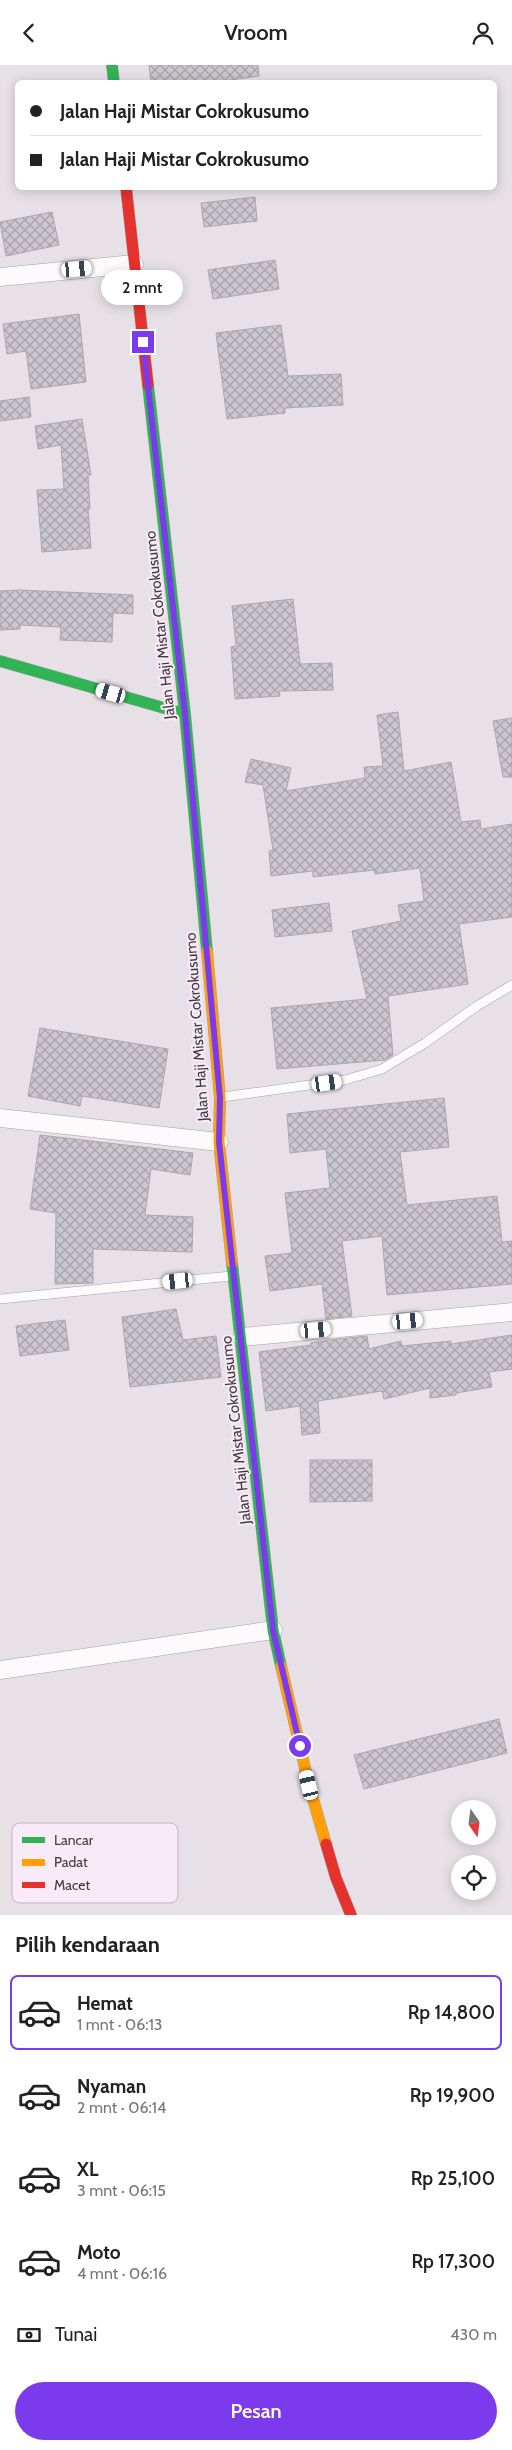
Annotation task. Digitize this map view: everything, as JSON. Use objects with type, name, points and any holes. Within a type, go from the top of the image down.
[{"type":"main road","points":[[112,65],[114,80]]},
{"type":"main road","name":"Jalan Haji Mistar Cokrokusumo","points":[[126,190],[185,714],[220,1098],[219,1142],[273,1630],[309,1785],[336,1878],[351,1915]]},
{"type":"main road","points":[[0,661],[185,714]]},
{"type":"street","points":[[0,277],[134,264]]},
{"type":"street","points":[[0,1118],[219,1142]]},
{"type":"street","points":[[242,1337],[512,1312]]},
{"type":"street","points":[[0,1670],[273,1630]]},
{"type":"lane","points":[[220,1098],[345,1080],[382,1069],[425,1043],[477,1005],[512,985]]},
{"type":"lane","points":[[0,1299],[233,1275]]},
{"type":"building","points":[[149,65],[258,65],[259,76],[230,80],[151,80]]},
{"type":"building","points":[[255,197],[257,221],[204,227],[201,203]]},
{"type":"building","points":[[52,212],[59,245],[6,256],[0,222]]},
{"type":"building","points":[[275,260],[279,289],[213,299],[208,270]]},
{"type":"building","points":[[79,314],[86,382],[31,389],[26,351],[7,354],[3,324]]},
{"type":"building","points":[[281,325],[288,376],[341,374],[343,405],[285,408],[285,413],[227,419],[216,333]]},
{"type":"building","points":[[29,397],[31,417],[0,421],[0,401]]},
{"type":"building","points":[[82,419],[91,475],[88,475],[90,509],[88,509],[91,548],[42,552],[37,490],[64,489],[61,445],[38,449],[35,426]]},
{"type":"building","points":[[19,590],[133,595],[133,614],[113,613],[112,642],[60,640],[61,627],[20,625],[20,629],[0,630],[0,591]]},
{"type":"building","points":[[293,599],[300,664],[332,663],[333,690],[279,691],[280,696],[235,699],[231,647],[236,646],[232,606]]},
{"type":"building","points":[[398,712],[404,771],[451,762],[461,822],[480,820],[481,829],[512,824],[512,917],[459,924],[468,984],[388,996],[393,1055],[385,1060],[277,1069],[271,1008],[367,999],[352,931],[401,921],[398,905],[424,901],[420,868],[375,874],[374,870],[313,877],[313,871],[271,876],[269,851],[273,850],[263,785],[245,782],[251,759],[291,768],[286,791],[365,778],[364,767],[383,766],[377,715]]},
{"type":"building","points":[[512,718],[512,777],[503,777],[493,721]]},
{"type":"building","points":[[329,903],[332,931],[275,937],[272,910]]},
{"type":"building","points":[[40,1028],[168,1049],[159,1108],[82,1096],[80,1106],[28,1096]]},
{"type":"building","points":[[444,1098],[449,1147],[400,1152],[407,1205],[497,1196],[502,1242],[512,1241],[512,1284],[387,1295],[382,1236],[342,1241],[352,1316],[326,1319],[322,1284],[270,1291],[265,1256],[292,1253],[285,1193],[330,1188],[326,1149],[290,1153],[287,1114]]},
{"type":"building","points":[[40,1135],[193,1153],[190,1175],[151,1169],[145,1215],[193,1217],[192,1252],[93,1249],[93,1283],[55,1284],[56,1213],[30,1209]]},
{"type":"building","points":[[176,1309],[183,1340],[216,1336],[221,1377],[130,1387],[122,1317]]},
{"type":"building","points":[[65,1320],[69,1350],[20,1356],[16,1326]]},
{"type":"building","points":[[512,1335],[512,1369],[489,1372],[492,1387],[456,1393],[456,1395],[430,1398],[430,1388],[384,1399],[382,1391],[318,1401],[320,1433],[302,1435],[300,1406],[266,1411],[259,1352],[311,1345],[311,1343],[329,1340],[367,1336],[369,1349],[401,1341],[402,1346],[451,1341],[451,1344]]},
{"type":"building","points":[[310,1460],[372,1460],[372,1501],[310,1502]]},
{"type":"building","points":[[499,1719],[507,1753],[364,1789],[354,1755]]},
{"type":"traffic: fast","points":[[112,65],[114,80]]},
{"type":"traffic: fast","points":[[148,385],[185,714],[207,951]]},
{"type":"traffic: fast","points":[[0,661],[185,714]]},
{"type":"traffic: fast","points":[[232,1263],[273,1630],[281,1666]]},
{"type":"traffic: slow","points":[[207,951],[220,1098],[219,1142],[232,1263]]},
{"type":"traffic: slow","points":[[281,1666],[309,1785],[326,1844]]},
{"type":"traffic: jam","points":[[126,190],[148,385]]},
{"type":"traffic: jam","points":[[326,1844],[336,1878],[351,1915]]},
{"type":"route","points":[[143,342],[185,714],[220,1098],[219,1142],[233,1275],[242,1337],[273,1630],[300,1746]]}]
